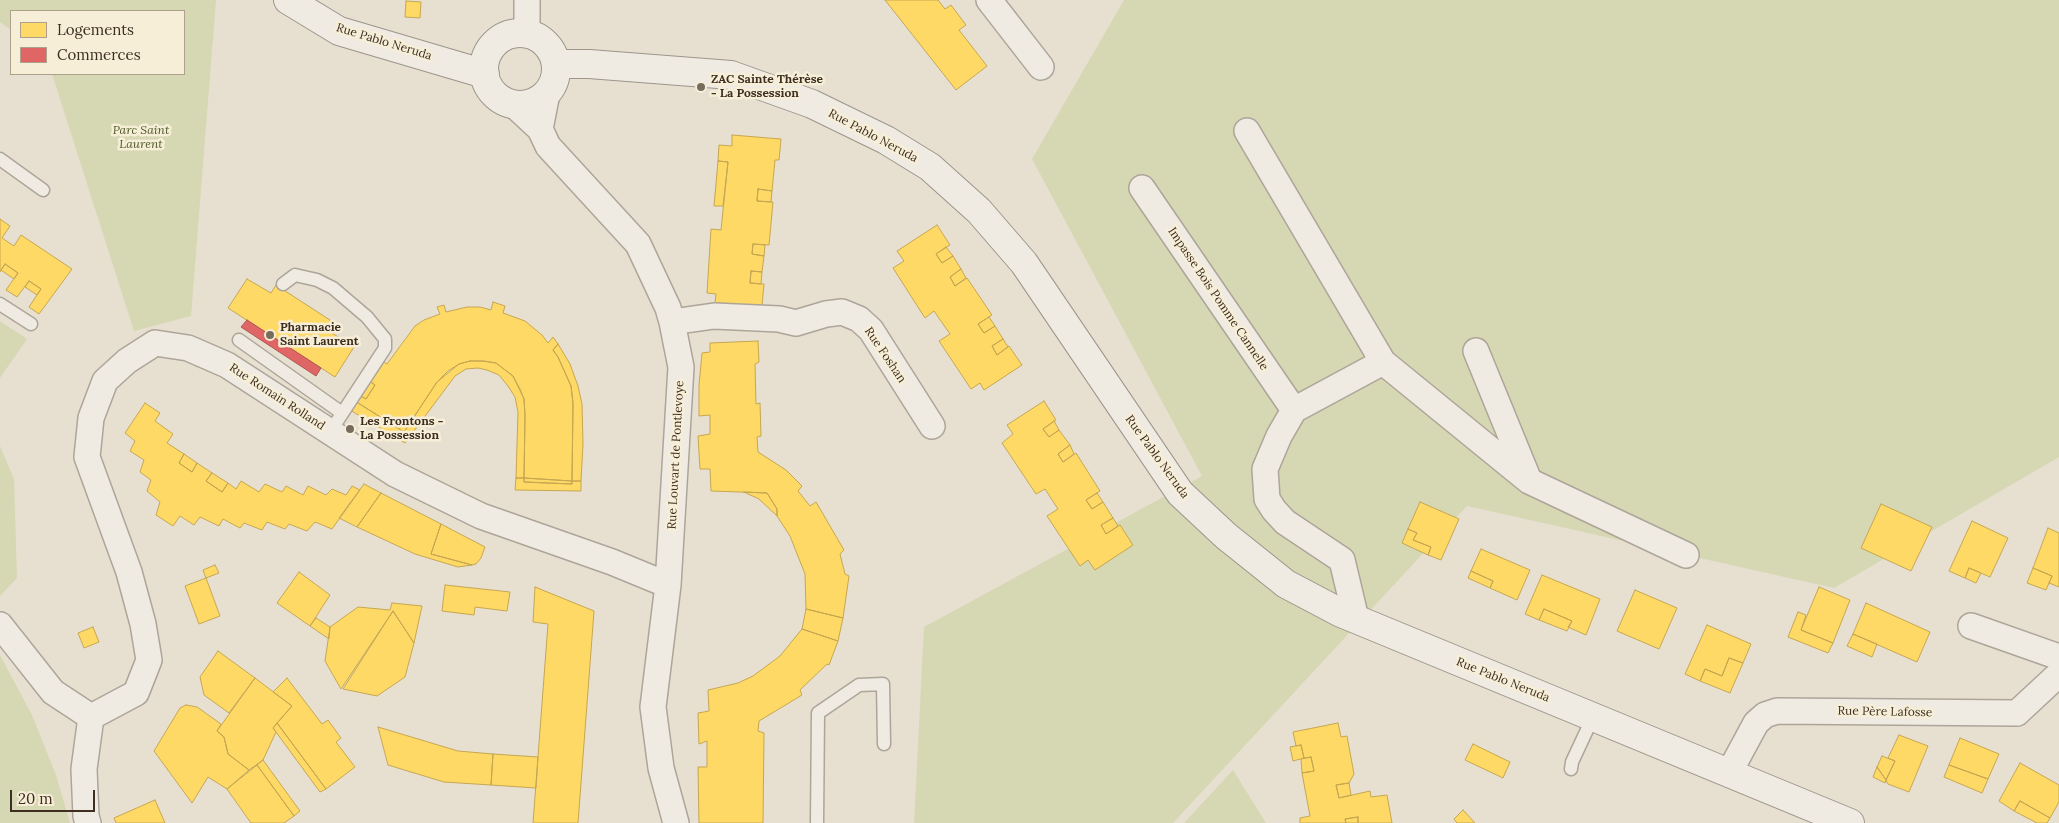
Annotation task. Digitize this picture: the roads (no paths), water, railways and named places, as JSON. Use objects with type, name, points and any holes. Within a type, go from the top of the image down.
[{"type":"main road","name":"Rue Pablo Neruda","points":[[288,0],[339,30],[485,74]]},
{"type":"main road","points":[[516,33],[527,34],[538,38],[546,44],[556,64],[556,74],[546,93],[531,103],[513,104],[502,100],[494,94],[488,84],[485,74],[487,57],[496,43],[505,36],[516,33]]},
{"type":"main road","name":"Rue Pablo Neruda","points":[[556,64],[589,64],[731,75],[812,104],[886,140],[930,167],[979,211],[1024,263],[1180,493],[1226,536],[1286,584],[1356,619],[1850,823]]},
{"type":"street","points":[[527,0],[527,34]]},
{"type":"street","points":[[989,0],[1042,67]]},
{"type":"street","points":[[540,129],[546,93]]},
{"type":"street","name":"Rue Louvart de Pontlevoye","points":[[513,104],[540,129],[548,146],[638,244],[668,308],[672,322],[681,367],[668,585],[653,707],[661,768],[676,823]]},
{"type":"street","points":[[1247,131],[1382,362],[1529,481],[1686,555]]},
{"type":"street","name":"Impasse Bois Pomme Cannelle","points":[[1142,188],[1294,410]]},
{"type":"street","name":"Rue Foshan","points":[[672,322],[714,316],[779,319],[796,323],[826,314],[842,312],[859,319],[871,330],[932,426]]},
{"type":"street","name":"Rue Romain Rolland","points":[[91,717],[136,693],[149,660],[143,624],[129,572],[87,457],[91,418],[105,381],[127,361],[155,343],[188,348],[228,365],[336,422],[395,474],[481,516],[612,562],[668,585]]},
{"type":"street","points":[[1476,351],[1529,481]]},
{"type":"street","points":[[1356,619],[1342,560],[1285,522],[1274,510],[1268,499],[1265,469],[1279,436],[1294,410],[1382,362]]},
{"type":"street","points":[[0,625],[53,692],[91,717],[84,769],[88,823]]},
{"type":"street","points":[[1971,626],[2059,657]]},
{"type":"street","name":"Rue Père Lafosse","points":[[1729,773],[1756,723],[1765,715],[1777,711],[2017,713],[2059,674]]},
{"type":"lane","points":[[0,159],[43,190]]},
{"type":"lane","points":[[239,340],[336,422],[384,348],[385,339],[367,317],[333,288],[317,280],[295,275],[283,284]]},
{"type":"lane","points":[[0,304],[31,324]]},
{"type":"lane","points":[[817,823],[818,713],[858,686],[883,684],[884,744]]},
{"type":"lane","points":[[1571,768],[1572,762],[1594,717]]},
{"type":"place","name":"ZAC Sainte Thérèse - La Possession","points":[[701,87]]},
{"type":"place","name":"Pharmacie Saint Laurent","points":[[270,335]]},
{"type":"place","name":"Les Frontons - La Possession","points":[[350,429]]},
{"type":"park label","name":"Parc Saint Laurent","points":[[141,138]]}]
